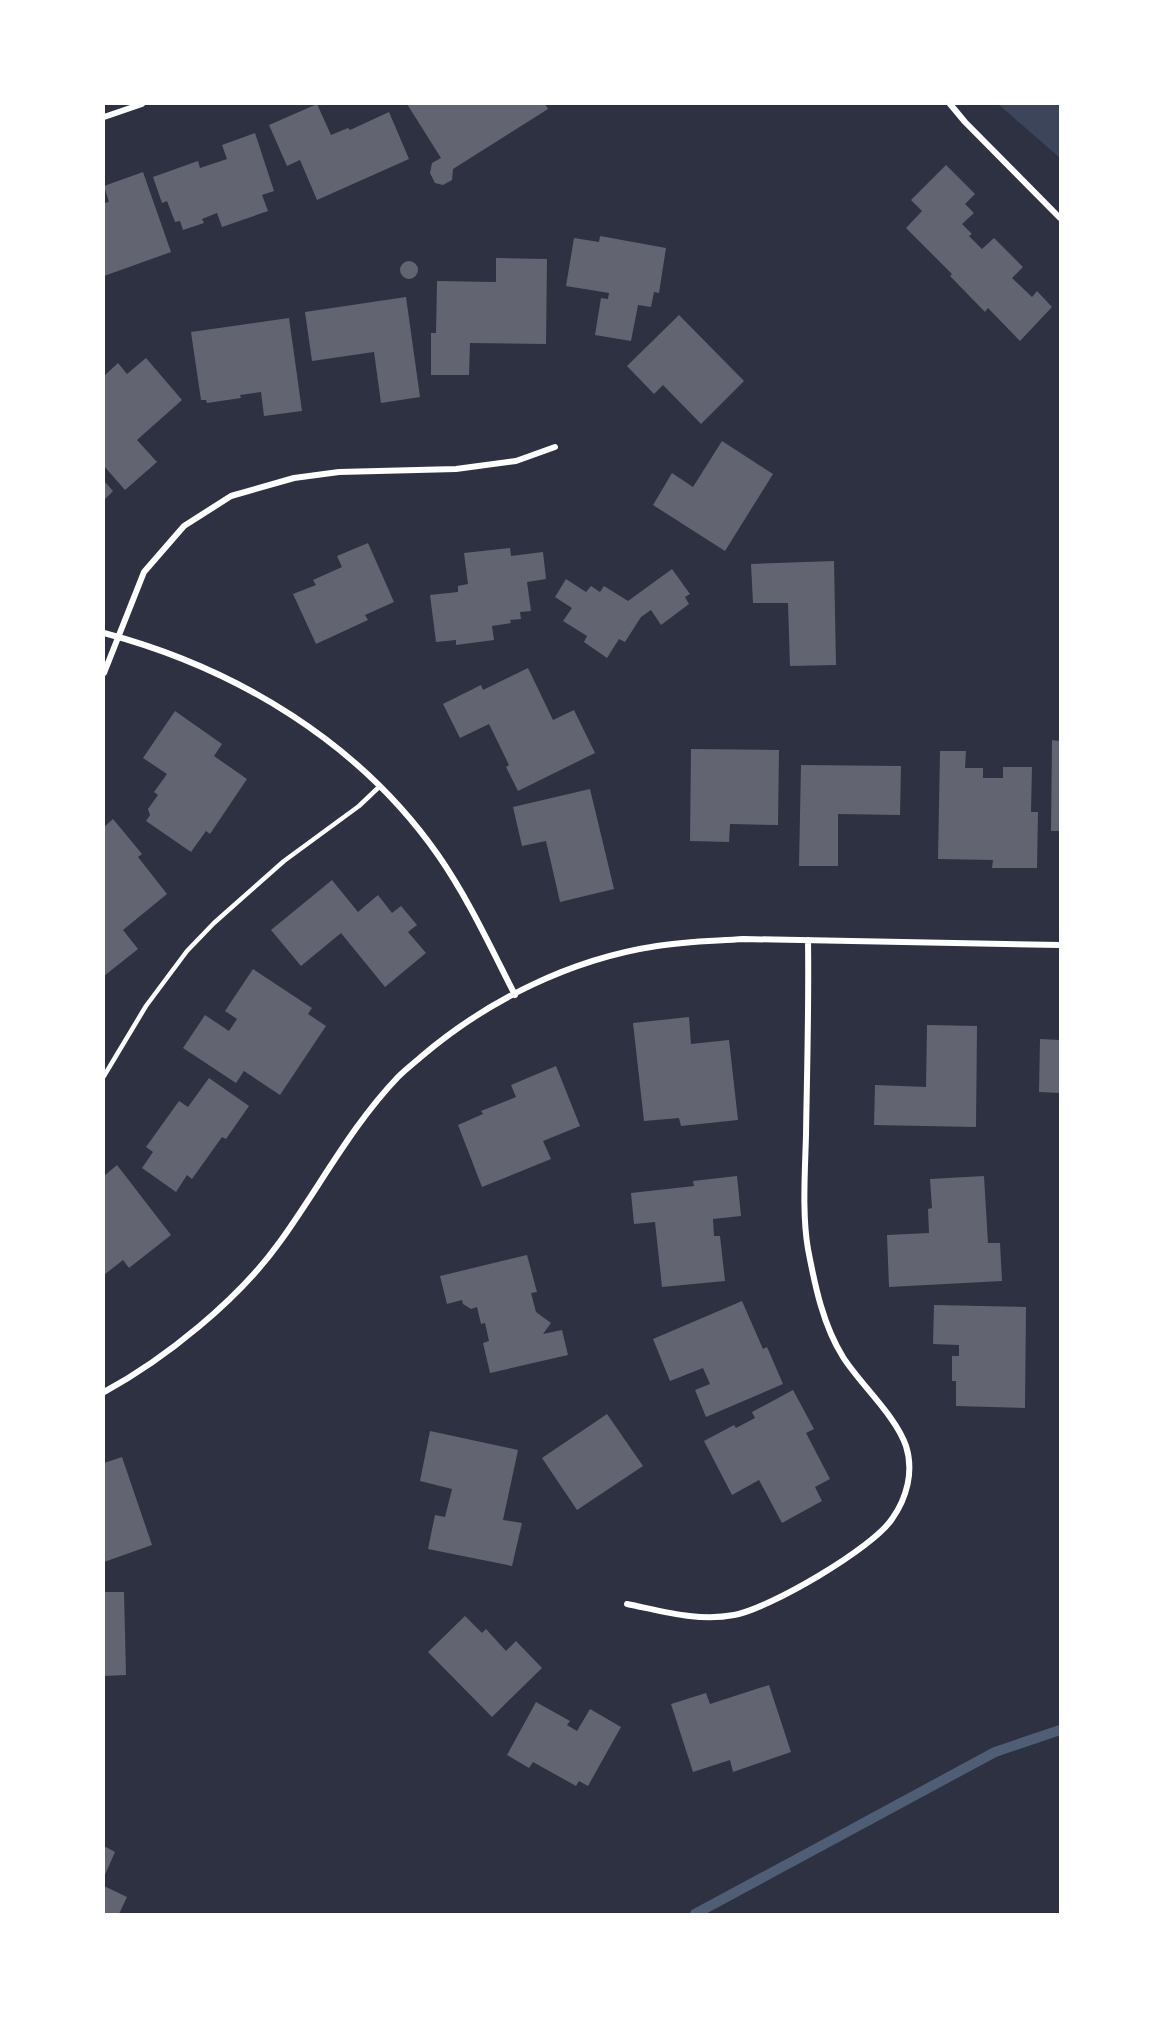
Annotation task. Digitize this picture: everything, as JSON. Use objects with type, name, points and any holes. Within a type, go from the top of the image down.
[{"type":"street","points":[[104,117],[142,104]]},
{"type":"street","points":[[951,104],[965,122],[1060,218]]},
{"type":"street","points":[[104,673],[144,572],[184,526],[231,496],[294,478],[339,472],[456,469],[516,461],[555,447]]},
{"type":"street","points":[[104,633],[183,659],[226,677],[269,701],[321,735],[354,761],[399,805],[439,856],[515,995]]},
{"type":"street","points":[[104,1392],[151,1363],[185,1337],[249,1279],[278,1244],[347,1142],[398,1077],[443,1038],[466,1022],[546,979],[583,964],[657,946],[743,939],[1060,945]]},
{"type":"street","points":[[627,1604],[689,1616],[716,1618],[737,1615],[778,1598],[865,1545],[891,1521],[902,1504],[908,1483],[910,1463],[905,1444],[895,1425],[842,1356],[827,1324],[815,1286],[807,1245],[805,1192],[808,940]]},
{"type":"lane","points":[[104,1076],[146,1006],[187,951],[214,923],[284,861],[358,806],[380,786]]},
{"type":"shaded area","points":[[998,104],[1060,104],[1060,158]]},
{"type":"building","points":[[317,104],[331,135],[348,128],[350,130],[389,112],[409,159],[317,200],[300,160],[287,166],[269,125]]},
{"type":"building","points":[[407,104],[545,104],[548,109],[453,169],[452,180],[443,185],[435,183],[430,173],[432,163],[441,158]]},
{"type":"building","points":[[255,133],[274,191],[262,195],[268,211],[222,227],[217,213],[202,219],[204,223],[183,230],[180,221],[175,222],[167,201],[162,203],[153,177],[198,161],[200,168],[227,159],[222,145]]},
{"type":"building","points":[[946,165],[975,194],[965,204],[974,213],[962,224],[972,234],[969,236],[982,249],[994,238],[1023,267],[1012,278],[1032,297],[1037,291],[1052,307],[1020,341],[988,308],[985,312],[950,276],[952,274],[906,228],[922,211],[911,200]]},
{"type":"building","points":[[143,172],[171,252],[104,276],[104,203],[109,202],[104,186]]},
{"type":"building","points":[[600,236],[666,248],[659,293],[654,292],[651,307],[638,305],[631,341],[595,335],[601,298],[608,299],[609,293],[566,286],[574,238],[599,242]]},
{"type":"building","points":[[496,258],[547,259],[546,344],[470,343],[469,375],[431,375],[431,333],[436,333],[437,281],[496,282]]},
{"type":"building","points":[[405,261],[413,261],[418,266],[416,277],[405,279],[400,274],[400,266]]},
{"type":"building","points":[[406,297],[420,397],[381,403],[374,352],[312,361],[305,312]]},
{"type":"building","points":[[679,315],[744,381],[701,424],[663,385],[654,394],[627,366]]},
{"type":"building","points":[[289,318],[302,411],[264,416],[261,392],[240,395],[241,398],[207,403],[206,400],[201,400],[191,332]]},
{"type":"building","points":[[146,358],[182,400],[137,440],[157,462],[125,490],[104,466],[104,376],[118,363],[127,374]]},
{"type":"building","points":[[722,441],[773,474],[725,551],[653,505],[672,473],[693,487]]},
{"type":"building","points":[[104,481],[113,491],[104,500]]},
{"type":"building","points":[[368,543],[394,602],[365,615],[368,620],[316,644],[293,594],[316,585],[313,580],[342,567],[337,556]]},
{"type":"building","points":[[510,548],[511,556],[543,552],[546,579],[527,582],[531,611],[520,612],[521,619],[510,620],[511,623],[492,626],[494,640],[456,645],[456,640],[436,642],[430,595],[458,592],[458,586],[468,584],[464,553]]},
{"type":"building","points":[[834,561],[836,665],[790,666],[788,603],[753,603],[751,564]]},
{"type":"building","points":[[672,569],[690,594],[685,597],[689,604],[661,625],[651,610],[641,617],[625,642],[619,639],[607,658],[584,642],[587,636],[563,621],[572,608],[555,597],[566,579],[586,592],[591,586],[600,592],[604,586],[628,601]]},
{"type":"building","points":[[528,668],[553,720],[574,710],[595,753],[518,791],[506,767],[509,765],[489,724],[460,738],[443,704],[481,685],[483,690]]},
{"type":"building","points":[[175,711],[222,744],[214,756],[247,779],[210,834],[206,831],[191,852],[146,821],[150,815],[148,809],[158,795],[154,792],[167,774],[143,758]]},
{"type":"building","points":[[1052,740],[1060,741],[1060,831],[1051,831]]},
{"type":"building","points":[[691,749],[779,750],[778,825],[730,824],[729,842],[690,841]]},
{"type":"building","points":[[940,751],[966,751],[965,768],[983,768],[983,778],[1003,778],[1003,767],[1032,767],[1031,812],[1038,812],[1037,868],[992,868],[993,860],[938,859]]},
{"type":"building","points":[[801,765],[901,766],[900,815],[838,814],[838,866],[799,866]]},
{"type":"building","points":[[590,789],[614,889],[560,902],[546,841],[522,846],[513,807]]},
{"type":"building","points":[[113,819],[142,854],[138,857],[167,894],[123,930],[138,949],[104,976],[104,827]]},
{"type":"building","points":[[332,880],[358,912],[378,895],[392,913],[401,906],[417,925],[408,932],[426,953],[385,987],[341,933],[301,966],[271,930]]},
{"type":"building","points":[[253,969],[312,1008],[308,1014],[326,1026],[280,1095],[244,1071],[236,1083],[183,1048],[205,1015],[229,1031],[237,1019],[225,1011]]},
{"type":"building","points":[[689,1017],[691,1044],[729,1040],[738,1120],[681,1126],[679,1118],[644,1121],[633,1023]]},
{"type":"building","points":[[927,1025],[977,1026],[976,1127],[874,1125],[875,1085],[926,1087]]},
{"type":"building","points":[[1040,1039],[1060,1040],[1060,1093],[1039,1092]]},
{"type":"building","points":[[556,1066],[580,1126],[543,1141],[551,1159],[482,1187],[458,1125],[483,1114],[481,1111],[516,1097],[511,1085]]},
{"type":"building","points":[[209,1078],[249,1106],[226,1139],[222,1137],[192,1179],[187,1175],[176,1192],[142,1168],[153,1152],[146,1147],[179,1101],[188,1107]]},
{"type":"building","points":[[117,1165],[171,1235],[129,1268],[123,1260],[104,1275],[104,1176]]},
{"type":"building","points":[[737,1176],[741,1216],[713,1219],[714,1236],[720,1236],[725,1281],[662,1287],[655,1222],[634,1224],[631,1193],[694,1186],[693,1181]]},
{"type":"building","points":[[984,1176],[988,1243],[1000,1243],[1002,1281],[889,1287],[887,1235],[929,1233],[928,1209],[932,1208],[930,1179]]},
{"type":"building","points":[[527,1255],[537,1292],[531,1293],[536,1312],[551,1323],[543,1334],[562,1330],[568,1355],[490,1373],[483,1343],[489,1341],[485,1323],[481,1324],[477,1307],[471,1309],[463,1304],[462,1300],[447,1304],[440,1276]]},
{"type":"building","points":[[742,1301],[763,1349],[767,1347],[783,1384],[706,1417],[695,1390],[710,1384],[703,1368],[670,1381],[653,1339]]},
{"type":"building","points":[[934,1305],[1026,1307],[1025,1408],[956,1406],[956,1381],[952,1381],[952,1356],[959,1356],[959,1345],[933,1344]]},
{"type":"building","points":[[793,1390],[814,1429],[806,1433],[830,1479],[815,1487],[822,1501],[782,1523],[759,1480],[732,1495],[704,1441],[734,1425],[736,1428],[755,1418],[752,1412]]},
{"type":"building","points":[[607,1414],[643,1466],[577,1510],[542,1458]]},
{"type":"building","points":[[430,1431],[518,1450],[503,1520],[522,1523],[512,1566],[428,1549],[435,1515],[445,1517],[452,1489],[420,1481]]},
{"type":"building","points":[[122,1457],[152,1545],[104,1562],[104,1463]]},
{"type":"building","points":[[104,1592],[124,1592],[126,1675],[104,1676]]},
{"type":"building","points":[[465,1616],[482,1633],[486,1629],[506,1651],[516,1641],[542,1668],[492,1717],[428,1652]]},
{"type":"building","points":[[769,1685],[791,1752],[733,1772],[730,1760],[693,1772],[671,1704],[706,1693],[710,1704]]},
{"type":"building","points":[[536,1702],[570,1721],[567,1725],[577,1731],[590,1709],[621,1727],[588,1786],[579,1781],[576,1786],[533,1762],[529,1768],[507,1755]]},
{"type":"building","points":[[104,1846],[115,1852],[104,1877]]},
{"type":"building","points":[[104,1886],[127,1897],[119,1914],[104,1914]]},
{"type":"waterway","points":[[695,1914],[995,1752],[1060,1730]]}]
